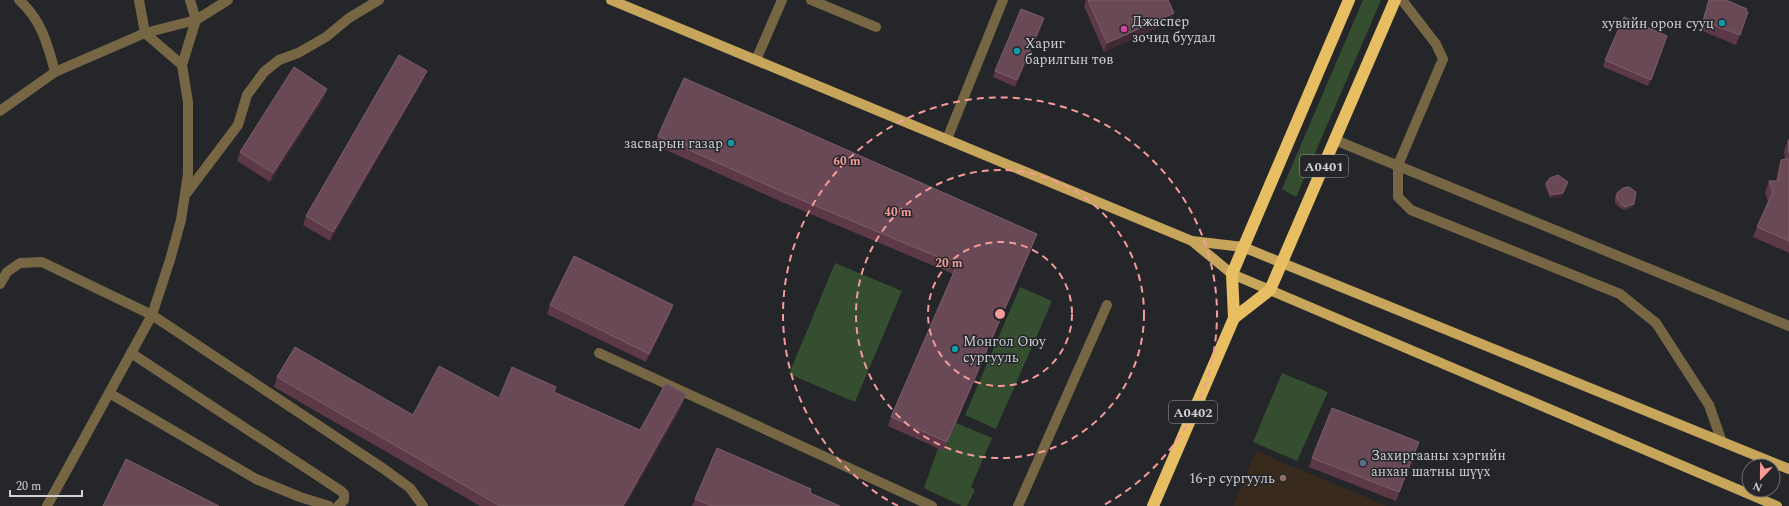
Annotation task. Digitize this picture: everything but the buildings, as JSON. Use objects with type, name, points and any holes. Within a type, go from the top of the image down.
[{"type":"highway","name":"A0401","points":[[1234,318],[1232,274],[1349,0]]},
{"type":"highway","name":"A0401","points":[[1234,318],[1270,290],[1395,0]]},
{"type":"highway","name":"A0402","points":[[1153,506],[1234,318]]},
{"type":"main road","points":[[611,0],[1192,241],[1243,247],[1789,469]]},
{"type":"main road","points":[[1192,241],[1232,274],[1777,506]]},
{"type":"street","points":[[19,0],[26,6],[46,37],[55,72]]},
{"type":"street","points":[[139,0],[145,33],[182,65]]},
{"type":"street","points":[[47,506],[152,315],[172,253],[181,220],[188,174],[188,102],[182,65],[196,20],[190,0]]},
{"type":"street","points":[[0,111],[55,72],[145,33],[196,20],[228,0]]},
{"type":"street","points":[[185,196],[238,125],[247,95],[264,72],[279,60],[298,53],[326,37],[349,18],[379,0]]},
{"type":"street","points":[[756,60],[782,0]]},
{"type":"street","points":[[812,0],[876,27]]},
{"type":"street","points":[[947,139],[1002,0]]},
{"type":"street","points":[[1402,0],[1436,44],[1443,59],[1398,165],[1398,197],[1411,210],[1620,294],[1656,323],[1709,405],[1722,442]]},
{"type":"street","points":[[1335,140],[1789,326]]},
{"type":"street","points":[[0,284],[7,272],[20,263],[42,262],[152,315],[384,469],[410,488],[424,506]]},
{"type":"street","points":[[1018,506],[1106,305]]},
{"type":"street","points":[[131,353],[341,491],[344,494],[344,500],[338,506]]},
{"type":"street","points":[[599,353],[932,506]]},
{"type":"street","points":[[109,393],[256,479],[300,497],[328,506]]},
{"type":"shaded area","name":"16-р сургууль","points":[[1256,451],[1387,506],[1233,506]]},
{"type":"green space","points":[[1363,0],[1381,0],[1296,197],[1282,189]]},
{"type":"green space","points":[[835,263],[902,291],[855,402],[789,374]]},
{"type":"green space","points":[[1020,287],[1052,301],[996,429],[965,415]]},
{"type":"green space","points":[[1282,373],[1328,392],[1297,461],[1253,442]]},
{"type":"green space","points":[[956,423],[992,438],[971,487],[975,490],[967,506],[962,506],[924,488],[938,448],[944,450]]},
{"type":"place","name":"хувийн орон сууц","points":[[1722,23]]},
{"type":"place","name":"Джаспер зочид буудал","points":[[1124,29]]},
{"type":"place","name":"Хариг барилгын төв","points":[[1017,51]]},
{"type":"place","name":"засварын газар","points":[[731,143]]},
{"type":"place","name":"Монгол Оюу сургууль","points":[[955,349]]},
{"type":"place","name":"Захиргааны хэргийн анхан шатны шүүх","points":[[1363,463]]},
{"type":"place","name":"16-р сургууль","points":[[1283,478]]}]
